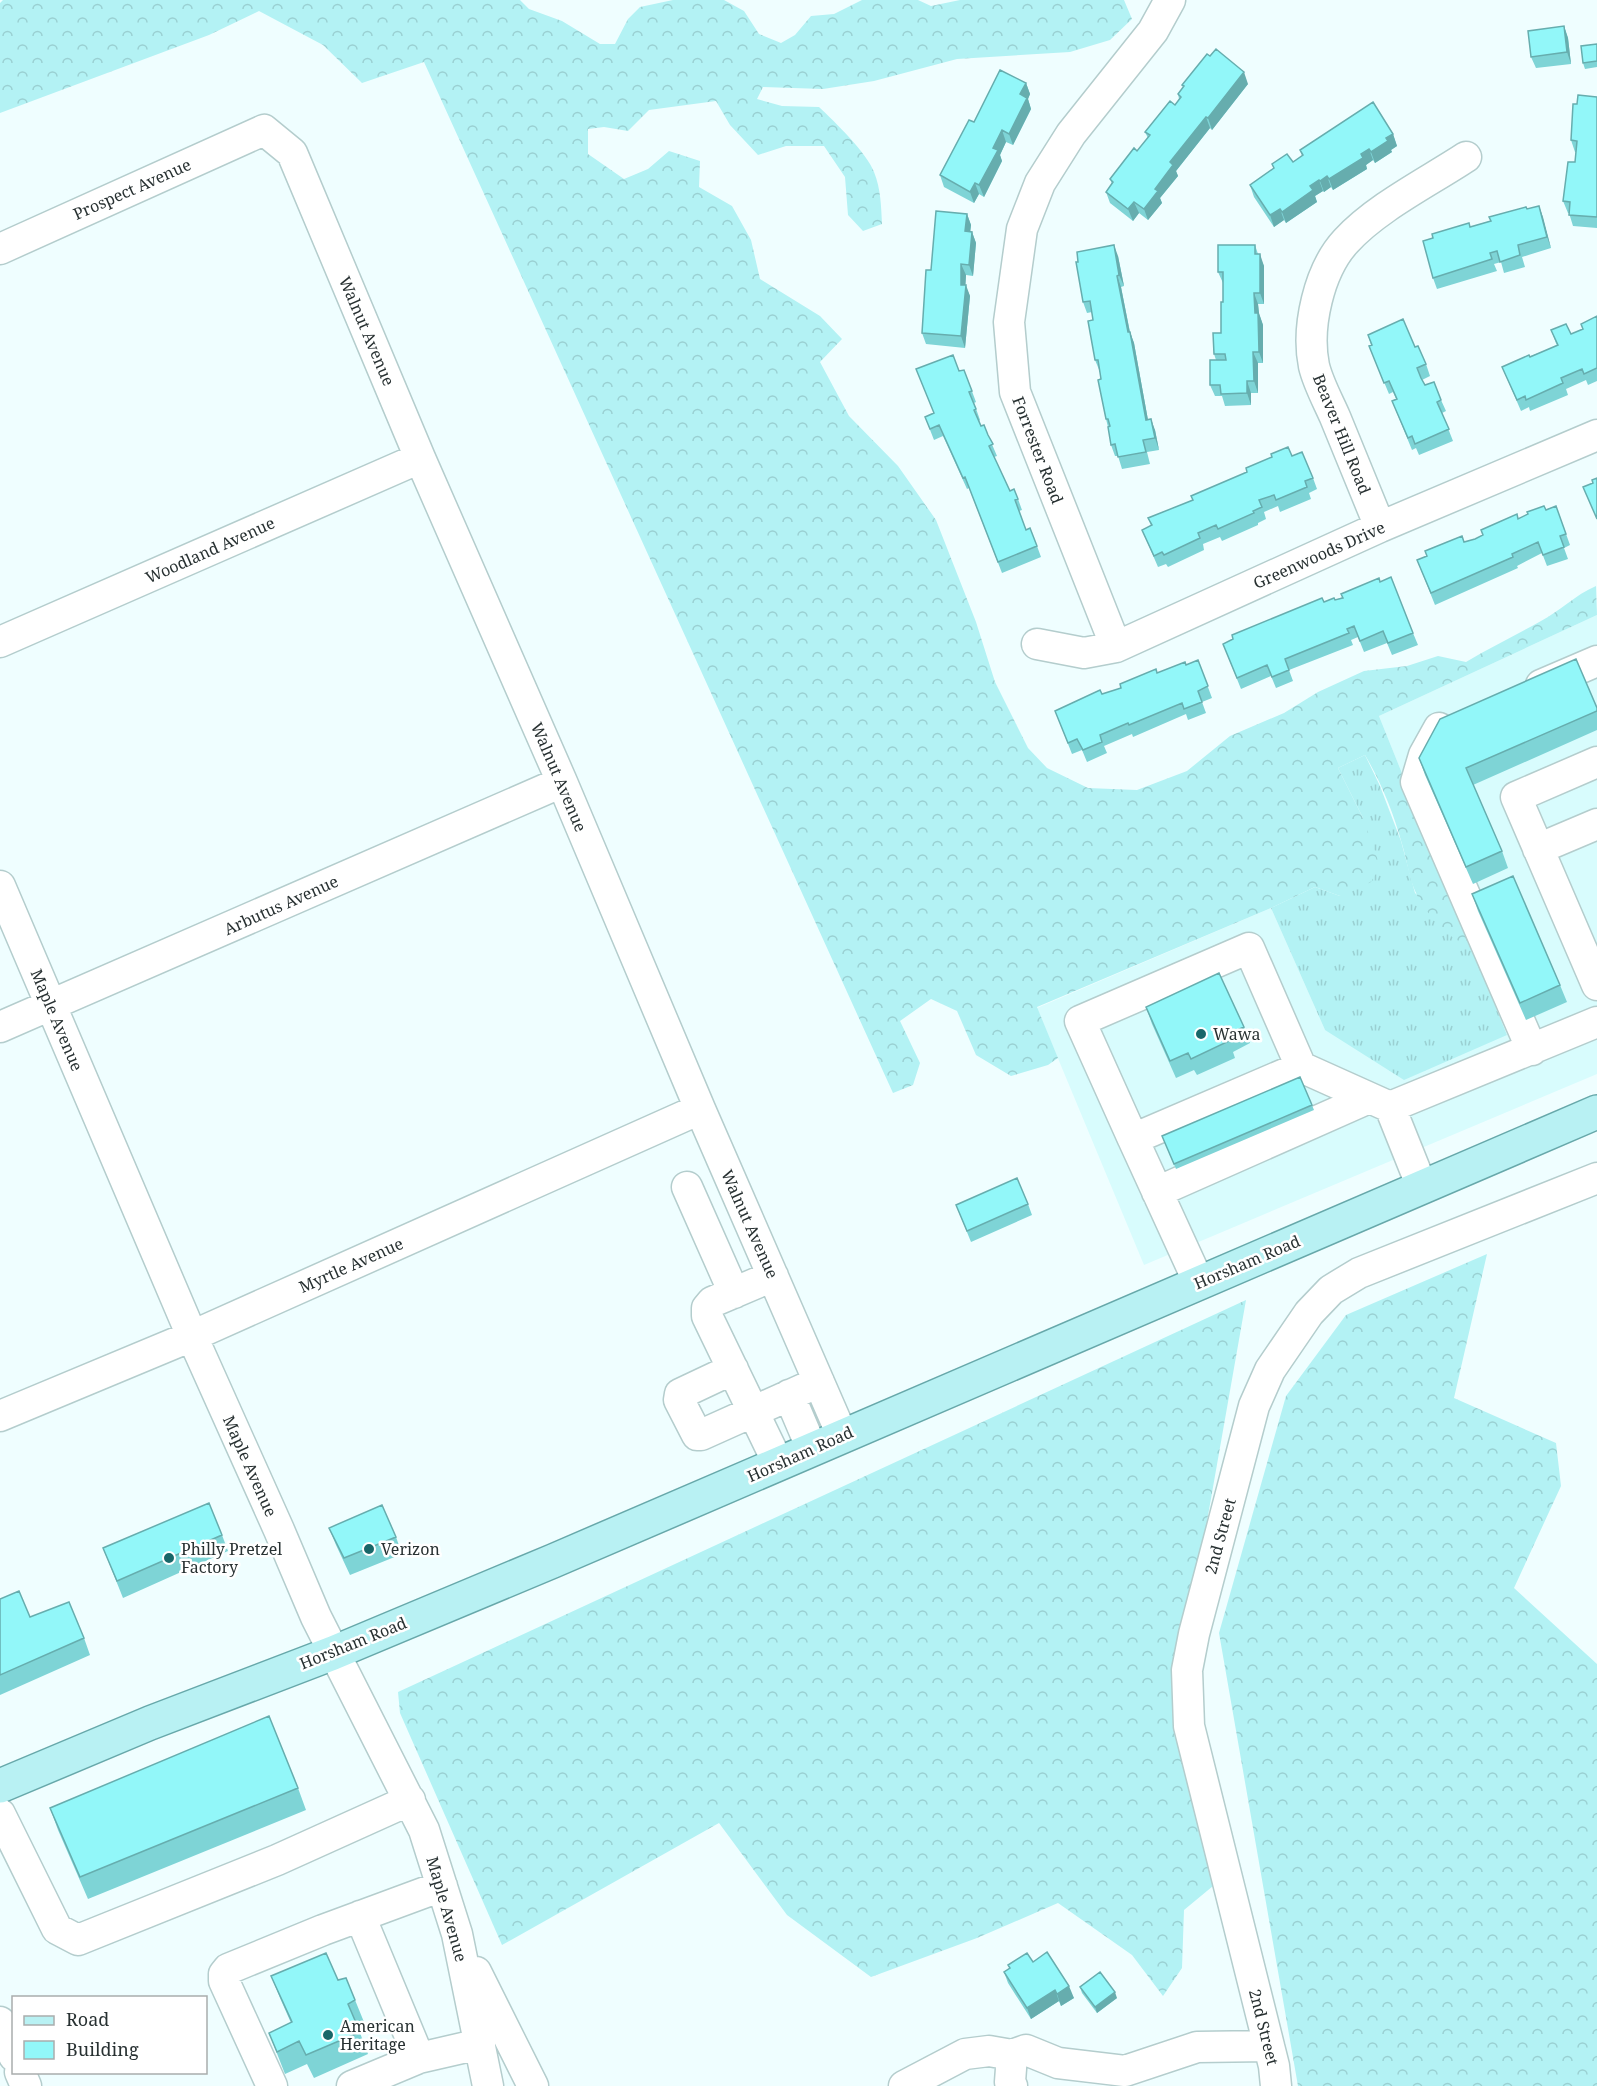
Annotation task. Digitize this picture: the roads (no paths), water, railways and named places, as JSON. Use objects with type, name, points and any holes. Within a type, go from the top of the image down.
[{"type":"main road","name":"Horsham Road","points":[[0,1786],[150,1723],[333,1653],[552,1561],[1422,1187],[1596,1109]]},
{"type":"street","name":"Forrester Road","points":[[1116,647],[1015,392],[1009,322],[1022,229],[1040,183],[1071,134],[1154,31],[1170,0]]},
{"type":"street","name":"Prospect Avenue","points":[[0,249],[264,130]]},
{"type":"street","name":"Walnut Avenue","points":[[264,130],[292,153],[420,458],[843,1435]]},
{"type":"street","name":"Beaver Hill Road","points":[[1380,527],[1314,367],[1312,335],[1317,301],[1332,259],[1362,225],[1466,157]]},
{"type":"street","name":"Greenwoods Drive","points":[[1037,644],[1084,653],[1116,647],[1380,527],[1597,435]]},
{"type":"street","name":"Woodland Avenue","points":[[0,642],[420,458]]},
{"type":"street","points":[[1512,697],[1597,661]]},
{"type":"street","points":[[1460,719],[1438,728],[1424,755],[1416,782],[1532,1050]]},
{"type":"street","points":[[1597,762],[1516,798],[1597,985]]},
{"type":"street","name":"Arbutus Avenue","points":[[0,1027],[562,782]]},
{"type":"street","points":[[1538,849],[1597,824]]},
{"type":"street","name":"Maple Avenue","points":[[0,886],[192,1336],[316,1617],[424,1830],[457,1934],[489,2086]]},
{"type":"street","points":[[1199,1283],[1080,1021],[1249,948],[1301,1067],[1379,1102],[1422,1187]]},
{"type":"street","points":[[1157,1192],[1379,1102],[1532,1050],[1597,1022]]},
{"type":"street","points":[[1133,1139],[1301,1067]]},
{"type":"street","name":"Myrtle Avenue","points":[[0,1416],[192,1336],[700,1109]]},
{"type":"street","name":"2nd Street","points":[[1276,2086],[1269,2046],[1189,1726],[1187,1701],[1187,1670],[1194,1634],[1254,1406],[1276,1361],[1309,1313],[1331,1290],[1359,1273],[1597,1178]]},
{"type":"street","points":[[687,1187],[734,1293]]},
{"type":"street","points":[[772,1275],[712,1302],[707,1308],[707,1316],[778,1463]]},
{"type":"street","points":[[732,1369],[681,1394],[679,1401],[697,1435],[819,1382]]},
{"type":"street","points":[[789,1395],[812,1449]]},
{"type":"street","points":[[0,1814],[57,1929],[78,1940],[277,1860],[410,1800]]},
{"type":"street","points":[[272,2086],[224,1981],[224,1974],[228,1969],[442,1886]]},
{"type":"street","points":[[360,1916],[419,2058]]},
{"type":"street","points":[[457,1934],[533,2086]]},
{"type":"street","points":[[0,2022],[12,2051]]},
{"type":"street","points":[[352,2086],[419,2058],[480,2044]]},
{"type":"street","points":[[904,2086],[965,2054],[989,2051],[1012,2055],[1026,2050],[1058,2063],[1121,2078],[1197,2047],[1269,2046]]},
{"type":"street","points":[[1012,2055],[1010,2082],[1012,2086]]},
{"type":"place","name":"Wawa","points":[[1201,1034]]},
{"type":"place","name":"Verizon","points":[[369,1549]]},
{"type":"place","name":"Philly Pretzel Factory","points":[[169,1558]]},
{"type":"place","name":"American Heritage","points":[[328,2035]]}]
